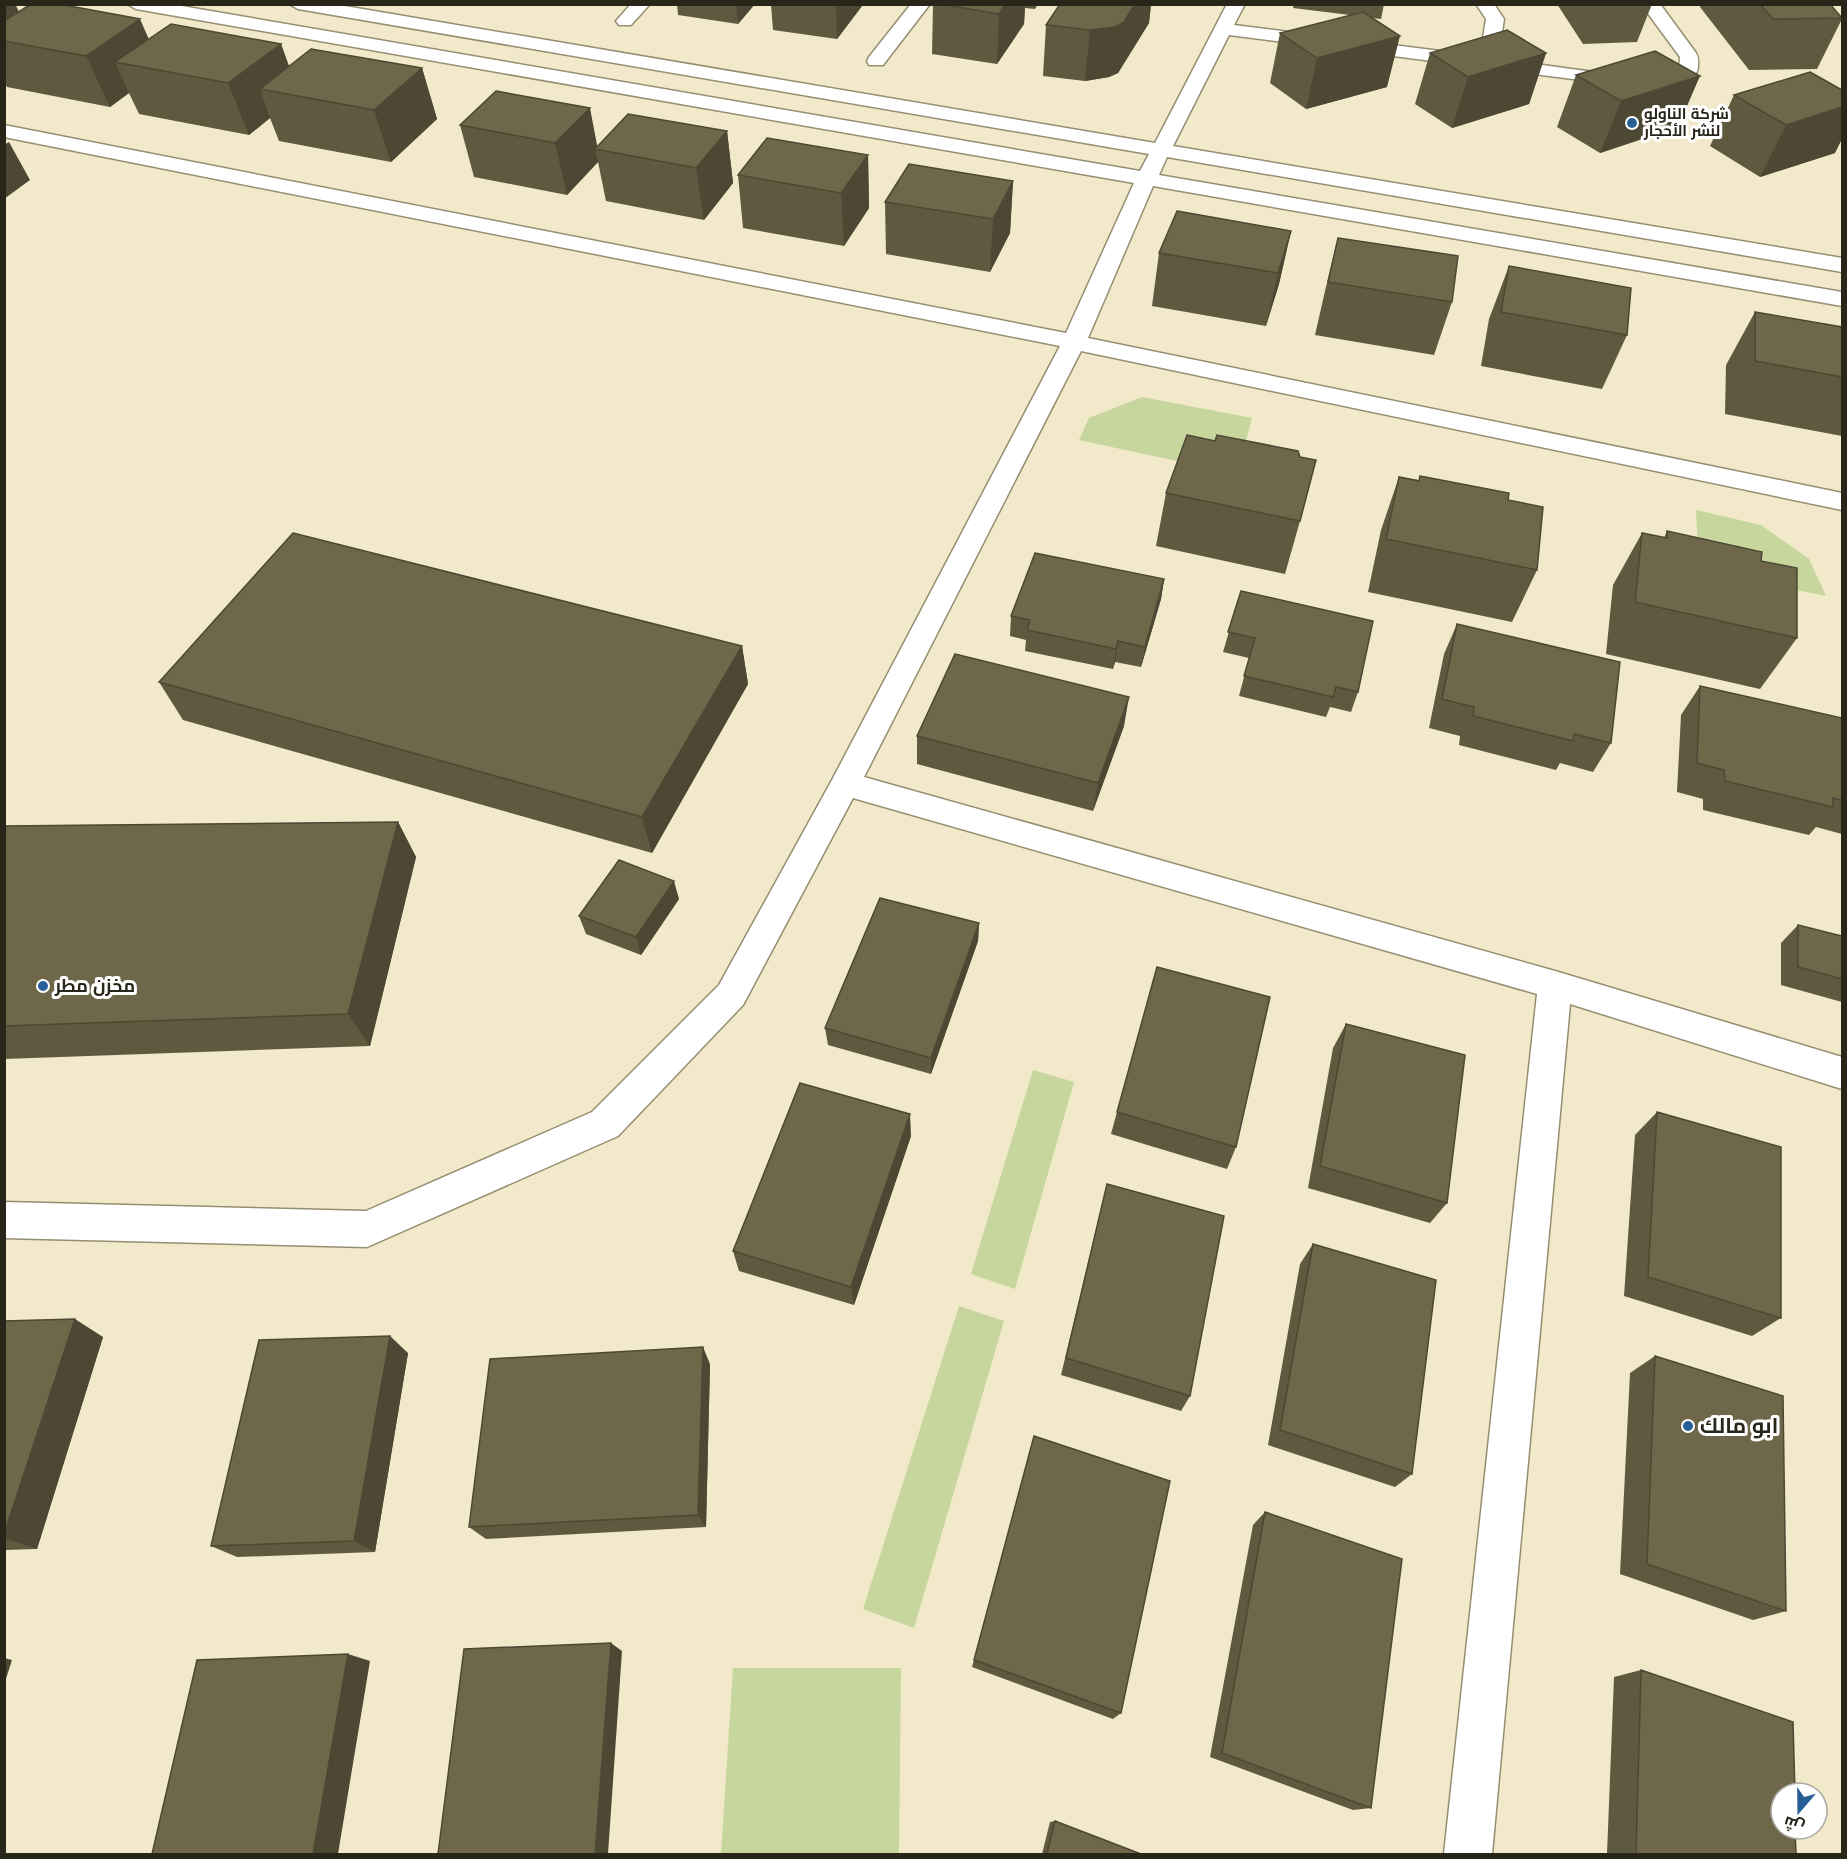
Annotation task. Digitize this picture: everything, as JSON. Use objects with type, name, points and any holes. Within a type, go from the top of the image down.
[{"type":"street","points":[[136,4],[1842,299]]},
{"type":"street","points":[[298,4],[1842,265]]},
{"type":"street","points":[[626,21],[641,4]]},
{"type":"street","points":[[876,61],[921,4]]},
{"type":"street","points":[[4,1220],[367,1229],[605,1124],[731,995],[845,784],[1074,342],[1146,179],[1236,4]]},
{"type":"street","points":[[1485,4],[1494,19],[1488,62]]},
{"type":"street","points":[[1224,29],[1635,81],[1668,80],[1688,72],[1689,57],[1650,4]]},
{"type":"street","points":[[4,131],[1074,342],[1842,502]]},
{"type":"street","points":[[845,784],[1555,986],[1842,1073]]},
{"type":"street","points":[[1468,1854],[1555,986]]},
{"type":"green space","points":[[1142,397],[1252,418],[1237,474],[1079,440],[1089,418]]},
{"type":"green space","points":[[1696,510],[1761,525],[1809,559],[1826,596],[1699,570]]},
{"type":"green space","points":[[1033,1070],[1074,1082],[1015,1289],[971,1274]]},
{"type":"green space","points":[[959,1306],[1004,1321],[914,1628],[863,1609]]},
{"type":"green space","points":[[733,1668],[901,1668],[899,1854],[721,1854]]},
{"type":"building","points":[[31,4],[59,4],[140,19],[86,56],[4,41],[4,21]]},
{"type":"building","points":[[941,4],[1005,4],[999,14]]},
{"type":"building","points":[[1060,4],[1135,4],[1124,22],[1115,27],[1090,30],[1046,25]]},
{"type":"building","points":[[1760,4],[1830,4],[1842,18],[1773,19]]},
{"type":"building","points":[[1363,12],[1400,36],[1317,58],[1280,33]]},
{"type":"building","points":[[171,24],[281,44],[228,83],[115,62]]},
{"type":"building","points":[[1507,30],[1546,53],[1468,77],[1430,53]]},
{"type":"building","points":[[311,49],[422,68],[374,110],[260,89]]},
{"type":"building","points":[[1655,51],[1700,76],[1621,101],[1576,75]]},
{"type":"building","points":[[1810,72],[1842,90],[1842,107],[1786,125],[1734,95]]},
{"type":"building","points":[[496,91],[590,108],[555,143],[460,125]]},
{"type":"building","points":[[628,114],[727,131],[696,168],[595,149]]},
{"type":"building","points":[[767,138],[868,155],[841,193],[738,175]]},
{"type":"building","points":[[909,164],[1013,181],[993,219],[885,202]]},
{"type":"building","points":[[1177,211],[1291,231],[1278,273],[1159,253]]},
{"type":"building","points":[[1338,238],[1458,256],[1452,302],[1328,282]]},
{"type":"building","points":[[1509,266],[1631,288],[1627,335],[1501,312]]},
{"type":"building","points":[[1755,312],[1842,327],[1842,377],[1755,361]]},
{"type":"building","points":[[1187,435],[1215,441],[1217,435],[1298,451],[1300,457],[1316,460],[1300,521],[1166,493]]},
{"type":"building","points":[[1420,476],[1509,493],[1508,500],[1543,507],[1537,570],[1386,539],[1399,477],[1419,481]]},
{"type":"building","points":[[1667,531],[1762,552],[1761,561],[1797,568],[1797,638],[1635,602],[1642,533],[1667,538]]},
{"type":"building","points":[[293,533],[742,646],[642,817],[159,682]]},
{"type":"building","points":[[1035,553],[1164,579],[1145,647],[1118,641],[1116,649],[1027,630],[1030,620],[1011,616]]},
{"type":"building","points":[[1241,591],[1373,621],[1358,692],[1336,687],[1333,697],[1244,676],[1255,638],[1228,632]]},
{"type":"building","points":[[1457,624],[1620,662],[1611,743],[1574,734],[1573,741],[1473,716],[1474,707],[1442,699]]},
{"type":"building","points":[[955,654],[1129,697],[1098,783],[917,736]]},
{"type":"building","points":[[1700,686],[1842,718],[1842,800],[1833,798],[1833,807],[1725,781],[1724,770],[1697,763]]},
{"type":"building","points":[[398,822],[348,1014],[4,1026],[4,826]]},
{"type":"building","points":[[619,860],[674,881],[636,937],[579,916]]},
{"type":"building","points":[[880,898],[979,923],[931,1058],[825,1028]]},
{"type":"building","points":[[1798,925],[1842,936],[1842,979],[1798,967]]},
{"type":"building","points":[[1157,967],[1270,997],[1236,1147],[1117,1112]]},
{"type":"building","points":[[1346,1024],[1465,1055],[1447,1203],[1320,1166]]},
{"type":"building","points":[[800,1083],[910,1114],[851,1287],[733,1251]]},
{"type":"building","points":[[1657,1112],[1781,1147],[1781,1318],[1648,1277]]},
{"type":"building","points":[[1107,1184],[1224,1216],[1190,1396],[1066,1358]]},
{"type":"building","points":[[1313,1244],[1436,1280],[1412,1474],[1280,1430]]},
{"type":"building","points":[[75,1319],[4,1534],[4,1321]]},
{"type":"building","points":[[390,1336],[354,1541],[211,1546],[259,1340]]},
{"type":"building","points":[[703,1347],[698,1515],[469,1527],[490,1359]]},
{"type":"building","points":[[1655,1356],[1783,1396],[1786,1611],[1647,1564]]},
{"type":"building","points":[[1034,1436],[1170,1481],[1121,1713],[974,1660]]},
{"type":"building","points":[[1265,1512],[1402,1559],[1371,1808],[1222,1753]]},
{"type":"building","points":[[611,1643],[595,1854],[438,1854],[464,1649]]},
{"type":"building","points":[[348,1654],[313,1854],[152,1854],[197,1660]]},
{"type":"building","points":[[1641,1670],[1793,1722],[1795,1781],[1769,1781],[1769,1841],[1795,1841],[1796,1854],[1636,1854]]},
{"type":"building","points":[[1055,1821],[1141,1854],[1047,1854]]},
{"type":"place","name":"شركة الناولو لنشر الأحجار","points":[[1632,123]]},
{"type":"place","name":"مخزن مطر","points":[[43,986]]},
{"type":"place","name":"ابو مالك","points":[[1688,1426]]}]
